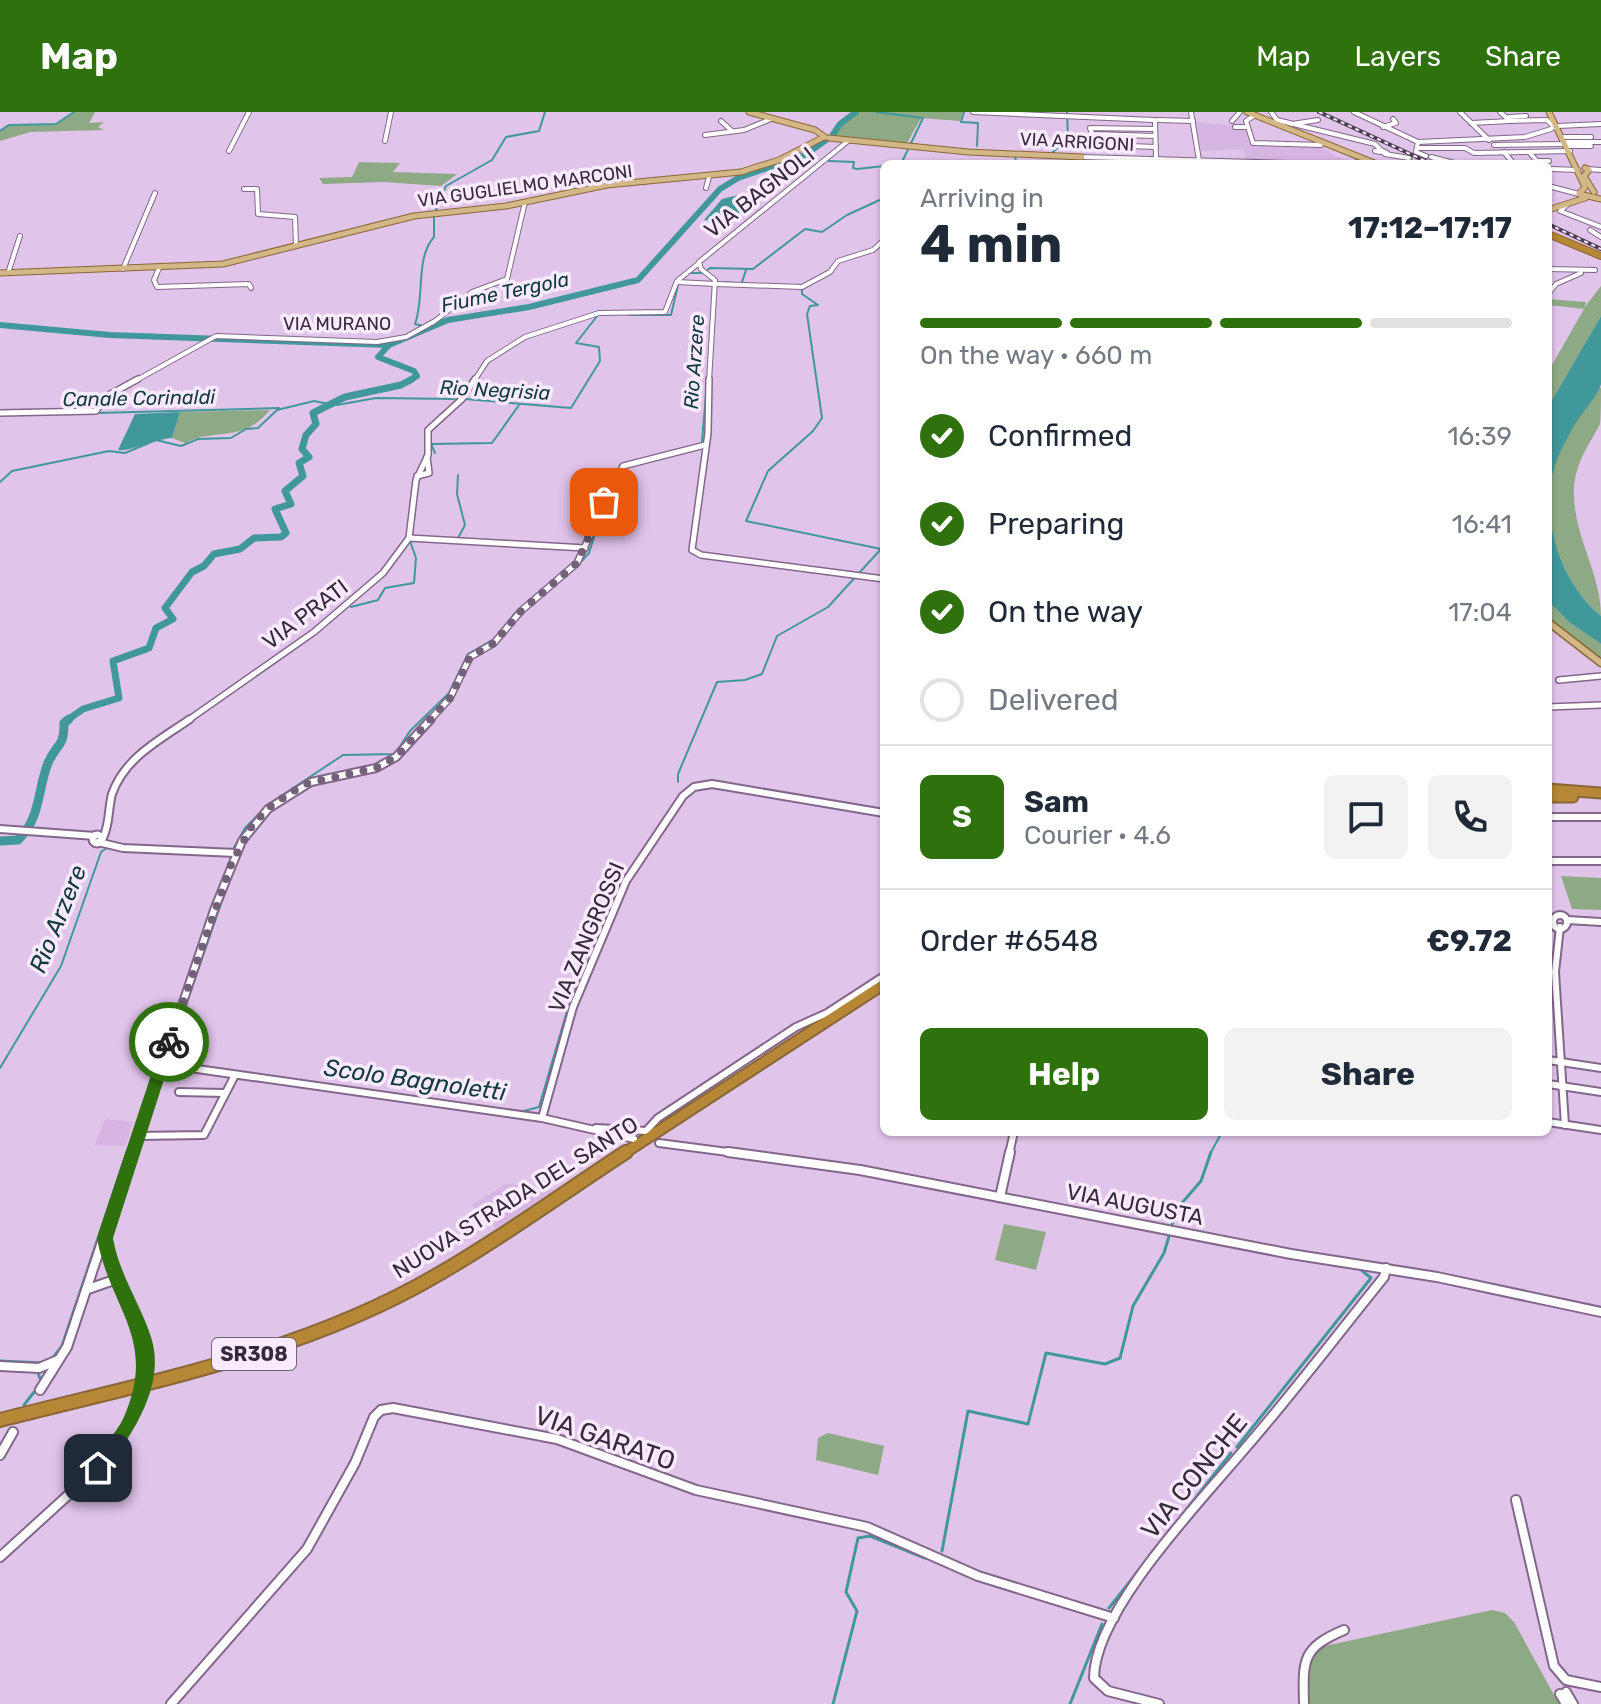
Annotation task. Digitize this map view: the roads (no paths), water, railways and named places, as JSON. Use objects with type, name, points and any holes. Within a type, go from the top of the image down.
[{"type":"highway","points":[[1552,237],[1601,258]]},
{"type":"highway","points":[[1552,793],[1601,795]]},
{"type":"highway","points":[[1552,793],[1601,795]]},
{"type":"highway","name":"NUOVA STRADA DEL SANTO","points":[[0,1420],[240,1359],[381,1304],[436,1276],[880,987]]},
{"type":"main road","name":"VIA ARRIGONI","points":[[749,112],[811,128],[825,138],[1054,155],[1084,160]]},
{"type":"main road","points":[[1243,112],[1265,117],[1362,160]]},
{"type":"main road","points":[[1243,112],[1265,117],[1317,142],[1366,160]]},
{"type":"main road","points":[[1549,112],[1596,196]]},
{"type":"main road","name":"VIA GUGLIELMO MARCONI","points":[[0,273],[230,263],[405,218],[525,202],[607,185],[709,177],[766,165],[825,138]]},
{"type":"main road","points":[[1581,193],[1582,169]]},
{"type":"main road","points":[[1552,206],[1581,193],[1596,196]]},
{"type":"main road","points":[[1552,207],[1596,196]]},
{"type":"main road","points":[[1552,625],[1599,662]]},
{"type":"street","points":[[229,151],[249,112]]},
{"type":"street","points":[[385,141],[391,112]]},
{"type":"street","points":[[973,112],[1193,121]]},
{"type":"street","points":[[1152,112],[1156,159]]},
{"type":"street","points":[[1191,112],[1199,160]]},
{"type":"street","points":[[1232,121],[1232,117],[1243,112]]},
{"type":"street","points":[[1271,112],[1277,120],[1375,144],[1383,152]]},
{"type":"street","points":[[1460,112],[1510,160]]},
{"type":"street","points":[[1500,112],[1509,119]]},
{"type":"street","points":[[1541,120],[1548,117],[1549,112]]},
{"type":"street","points":[[1356,113],[1418,145],[1465,148]]},
{"type":"street","points":[[1509,119],[1524,114],[1531,120]]},
{"type":"street","points":[[1255,115],[1247,120],[1253,143],[1317,142]]},
{"type":"street","points":[[705,135],[755,126],[771,119]]},
{"type":"street","points":[[1383,127],[1396,123],[1393,119]]},
{"type":"street","points":[[1292,124],[1318,120]]},
{"type":"street","points":[[1471,123],[1541,120],[1551,122],[1562,138],[1596,146]]},
{"type":"street","points":[[721,121],[732,131]]},
{"type":"street","points":[[1460,139],[1472,153],[1543,152],[1562,138],[1601,124]]},
{"type":"street","points":[[755,126],[768,129]]},
{"type":"street","points":[[1235,127],[1247,127]]},
{"type":"street","points":[[1155,129],[1090,128],[1091,134],[1155,136]]},
{"type":"street","points":[[1302,134],[1320,133]]},
{"type":"street","points":[[1317,142],[1320,133]]},
{"type":"street","points":[[1127,135],[1129,147],[1156,147]]},
{"type":"street","points":[[1418,145],[1460,139],[1591,137]]},
{"type":"street","points":[[1494,145],[1562,138],[1601,142]]},
{"type":"street","name":"VIA BAGNOLI","points":[[716,284],[699,263],[764,214],[816,167],[838,153],[848,141]]},
{"type":"street","points":[[1303,144],[1317,142]]},
{"type":"street","points":[[1418,145],[1417,153],[1440,160]]},
{"type":"street","points":[[1365,160],[1375,152],[1409,158]]},
{"type":"street","points":[[1529,152],[1536,160]]},
{"type":"street","points":[[1543,152],[1548,160]]},
{"type":"street","points":[[1012,153],[1013,160]]},
{"type":"street","name":"VIA ARRIGONI","points":[[1084,160],[1199,160]]},
{"type":"street","points":[[1552,168],[1553,171],[1601,170]]},
{"type":"street","points":[[706,188],[709,177]]},
{"type":"street","points":[[1552,187],[1581,193]]},
{"type":"street","points":[[244,189],[257,189],[259,215],[295,217],[296,246]]},
{"type":"street","points":[[123,269],[155,193]]},
{"type":"street","name":"VIA MURANO","points":[[0,413],[96,411],[107,396],[214,339],[377,342],[415,333],[472,292],[507,279],[525,202]]},
{"type":"street","points":[[1568,204],[1560,211],[1601,227]]},
{"type":"street","points":[[1590,230],[1601,237]]},
{"type":"street","points":[[8,273],[20,236]]},
{"type":"street","points":[[680,283],[803,287],[830,272],[838,261],[873,250],[880,244]]},
{"type":"street","points":[[417,476],[429,473],[428,430],[460,400],[487,361],[525,337],[599,313],[665,312],[680,283],[699,263]]},
{"type":"street","points":[[159,268],[154,280],[157,287],[249,284],[251,288]]},
{"type":"street","points":[[1552,269],[1595,270]]},
{"type":"street","points":[[1552,289],[1582,271]]},
{"type":"street","points":[[716,284],[705,445],[693,552],[880,578]]},
{"type":"street","points":[[40,1390],[61,1357],[105,1238],[137,1136],[236,853],[257,819],[292,792],[316,780],[376,768],[396,757],[450,698],[470,657],[500,637],[521,611],[577,563],[594,521],[614,490],[617,474],[623,466],[705,445]]},
{"type":"street","points":[[427,457],[417,476],[409,538],[585,548]]},
{"type":"street","name":"VIA PRATI","points":[[98,838],[112,795],[129,762],[356,599],[383,573],[409,538]]},
{"type":"street","points":[[1559,680],[1601,676]]},
{"type":"street","points":[[1552,707],[1601,705]]},
{"type":"street","name":"VIA ZANGROSSI","points":[[542,1118],[573,1007],[626,881],[686,792],[712,784],[880,812]]},
{"type":"street","points":[[1552,817],[1601,817]]},
{"type":"street","points":[[0,829],[98,838],[123,848],[236,853]]},
{"type":"street","points":[[1552,861],[1601,861]]},
{"type":"street","points":[[1552,920],[1555,917],[1568,922],[1601,923]]},
{"type":"street","points":[[1565,1125],[1552,947],[1560,927],[1568,922]]},
{"type":"street","points":[[1552,923],[1560,927]]},
{"type":"street","points":[[589,1129],[646,1131],[658,1118],[816,1015],[827,1013],[880,979]]},
{"type":"street","points":[[1552,1011],[1557,1012]]},
{"type":"street","points":[[1552,1031],[1558,1032]]},
{"type":"street","points":[[1552,1061],[1601,1068]]},
{"type":"street","points":[[161,1067],[542,1118],[634,1139]]},
{"type":"street","points":[[137,1136],[204,1135],[210,1129],[234,1077]]},
{"type":"street","points":[[1552,1085],[1601,1092]]},
{"type":"street","points":[[179,1092],[224,1093]]},
{"type":"street","points":[[1552,1123],[1601,1130]]},
{"type":"street","points":[[1000,1197],[1013,1136]]},
{"type":"street","name":"VIA AUGUSTA","points":[[659,1143],[860,1170],[1386,1268],[1601,1312]]},
{"type":"street","points":[[0,1557],[87,1480],[106,1459],[131,1421],[143,1386],[146,1354],[140,1328],[117,1279],[105,1238]]},
{"type":"street","name":"VIA CONCHE","points":[[1159,1704],[1108,1691],[1096,1682],[1095,1660],[1114,1618],[1129,1592],[1211,1486],[1304,1377],[1384,1277],[1386,1268]]},
{"type":"street","points":[[85,1292],[93,1286],[117,1279]]},
{"type":"street","points":[[0,1366],[39,1368],[61,1357]]},
{"type":"street","points":[[39,1368],[48,1378]]},
{"type":"street","name":"VIA GARATO","points":[[171,1704],[307,1549],[355,1463],[374,1417],[381,1410],[393,1408],[557,1439],[696,1490],[867,1527],[978,1576],[1114,1618]]},
{"type":"street","points":[[0,1455],[13,1432]]},
{"type":"street","points":[[1516,1500],[1554,1666],[1566,1680],[1601,1687]]},
{"type":"street","points":[[1304,1704],[1304,1660],[1308,1648],[1315,1641],[1344,1630]]},
{"type":"street","points":[[1566,1704],[1563,1693],[1573,1704]]},
{"type":"waterway","points":[[0,131],[9,125],[56,124],[74,112]]},
{"type":"waterway","points":[[436,210],[446,186],[492,160],[506,137],[539,131],[545,112]]},
{"type":"waterway","name":"Fiume Tergola","points":[[832,136],[840,124],[856,112]]},
{"type":"waterway","name":"Rio Negrisia","points":[[876,112],[923,118],[903,160]]},
{"type":"waterway","points":[[964,112],[961,122],[978,123],[977,146]]},
{"type":"waterway","name":"Rio Arzere","points":[[1051,154],[1068,137],[1067,112]]},
{"type":"waterway","name":"Fiume Tergola","points":[[0,325],[110,335],[389,345],[448,320],[529,307],[638,280],[720,189],[738,178],[805,155],[826,140]]},
{"type":"waterway","points":[[829,161],[854,162],[853,168],[857,169],[880,166]]},
{"type":"waterway","name":"Rio Negrisia","points":[[690,273],[704,273],[710,268],[753,269],[805,229],[822,232],[847,215],[880,200]]},
{"type":"waterway","points":[[423,326],[415,324],[424,256],[434,237],[434,217]]},
{"type":"waterway","points":[[742,282],[746,270]]},
{"type":"waterway","name":"Rio Negrisia","points":[[628,315],[671,315],[678,285],[685,276]]},
{"type":"waterway","name":"Rio Arzere","points":[[724,282],[746,284]]},
{"type":"waterway","name":"Scolo Bagnoletti","points":[[802,289],[802,294],[818,305],[810,306],[807,314],[822,418],[813,431],[768,471],[746,521],[880,549]]},
{"type":"waterway","name":"Rio Negrisia","points":[[465,399],[571,408],[600,361],[599,347],[576,343],[598,315]]},
{"type":"waterway","points":[[388,346],[378,357],[414,371],[417,376],[409,381]]},
{"type":"waterway","points":[[66,721],[83,709],[119,698],[113,661],[149,648],[156,628],[173,619],[165,608],[192,572],[204,566],[214,554],[240,549],[254,538],[281,537],[286,533],[275,509],[291,504],[285,491],[303,476],[299,463],[309,457],[302,449],[306,435],[316,424],[313,413],[345,397],[401,385],[412,379]]},
{"type":"waterway","name":"Rio Arzere","points":[[702,441],[707,383]]},
{"type":"waterway","name":"Rio Negrisia","points":[[337,405],[376,398],[458,399]]},
{"type":"waterway","name":"Rio Negrisia","points":[[0,482],[12,471],[109,451],[125,453],[156,440],[181,446],[198,439],[231,438],[246,429],[258,428],[277,410],[314,401],[329,404]]},
{"type":"waterway","points":[[435,453],[431,444],[492,443],[519,405]]},
{"type":"waterway","name":"Canale Corinaldi","points":[[97,413],[279,408]]},
{"type":"waterway","name":"Rio Arzere","points":[[640,463],[665,458]]},
{"type":"waterway","points":[[458,475],[457,494],[465,525],[458,538]]},
{"type":"waterway","name":"Rio Arzere","points":[[609,501],[618,492],[620,476]]},
{"type":"waterway","name":"Rio Arzere","points":[[579,564],[589,553],[599,521]]},
{"type":"waterway","points":[[351,607],[378,600],[385,588],[414,583],[416,558],[410,541]]},
{"type":"waterway","name":"Scolo Bagnoletti","points":[[678,782],[678,774],[717,682],[745,680],[762,674],[777,636],[828,607],[880,550]]},
{"type":"waterway","name":"Rio Arzere","points":[[506,626],[514,614],[553,580]]},
{"type":"waterway","name":"Rio Arzere","points":[[232,851],[245,828],[269,804],[343,755],[395,754],[410,731],[449,693],[468,654],[494,639]]},
{"type":"waterway","points":[[0,841],[18,840],[31,823],[44,773],[61,742],[64,723],[69,719]]},
{"type":"waterway","name":"Rio Arzere","points":[[0,1068],[61,966],[101,852],[107,848],[118,850]]},
{"type":"waterway","name":"Rio Arzere","points":[[188,854],[230,856]]},
{"type":"waterway","points":[[174,1039],[230,878]]},
{"type":"waterway","name":"Scolo Bagnoletti","points":[[520,1112],[539,1107],[567,1011],[584,969]]},
{"type":"waterway","points":[[1211,1152],[1220,1136]]},
{"type":"waterway","points":[[126,1154],[128,1148]]},
{"type":"waterway","points":[[52,1359],[62,1346],[127,1152]]},
{"type":"waterway","points":[[1171,1227],[1181,1204],[1201,1181],[1211,1152]]},
{"type":"waterway","points":[[942,1551],[968,1411],[1028,1424],[1046,1353],[1105,1364],[1120,1358],[1133,1306],[1164,1253],[1170,1233]]},
{"type":"waterway","points":[[1253,1251],[1338,1265]]},
{"type":"waterway","points":[[1237,1447],[1371,1278],[1360,1269]]},
{"type":"waterway","points":[[0,1361],[43,1363]]},
{"type":"waterway","points":[[38,1373],[41,1381]]},
{"type":"waterway","points":[[24,1405],[38,1387]]},
{"type":"waterway","points":[[1179,1519],[1231,1453]]},
{"type":"waterway","points":[[833,1704],[857,1611],[846,1592],[858,1538],[870,1536],[925,1558]]},
{"type":"waterway","points":[[1109,1608],[1143,1565]]},
{"type":"waterway","points":[[1070,1704],[1102,1624]]},
{"type":"tunnel","points":[[1409,158],[1422,158]]},
{"type":"railway","points":[[1319,112],[1423,160]]},
{"type":"railway","points":[[1552,226],[1601,249]]}]
